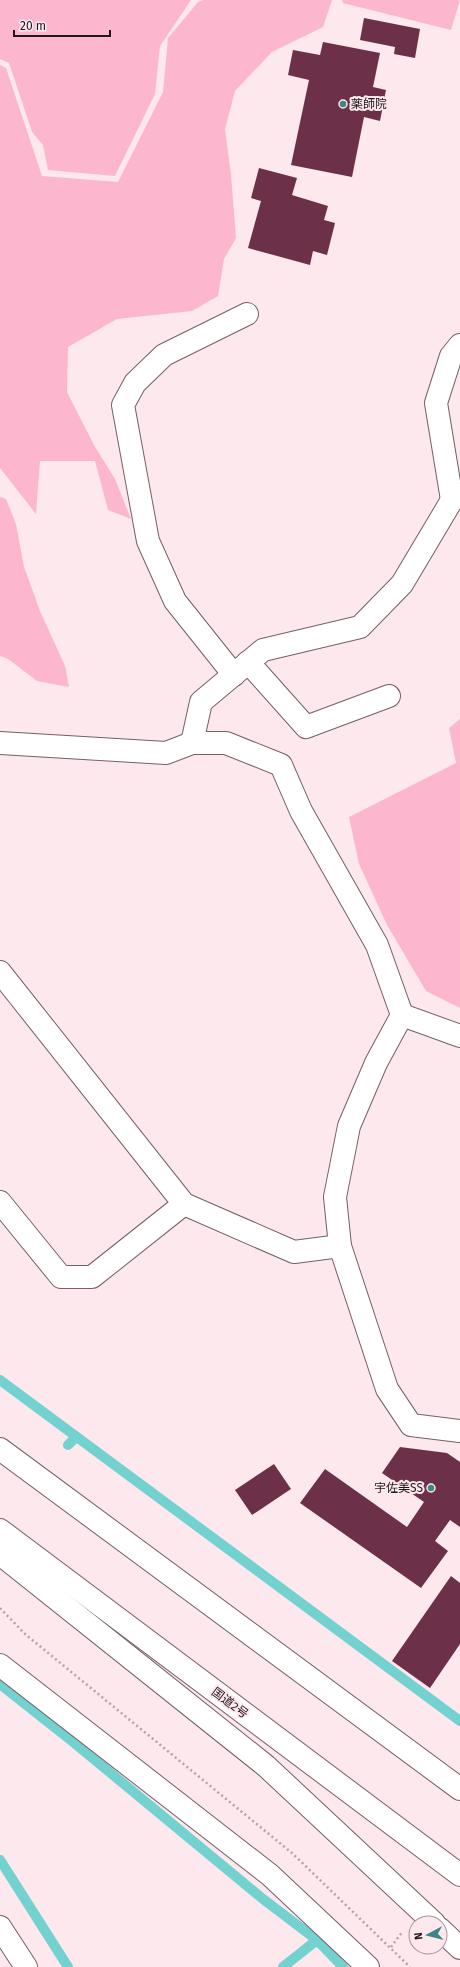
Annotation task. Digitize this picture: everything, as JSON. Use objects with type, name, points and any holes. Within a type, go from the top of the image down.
[{"type":"main road","points":[[247,314],[164,356],[135,383],[123,405],[148,541],[175,601],[241,669],[306,727],[389,696]]},
{"type":"main road","points":[[192,743],[201,702],[263,650],[360,627],[402,584],[456,499],[436,403],[451,356],[460,345]]},
{"type":"main road","points":[[0,743],[166,754],[192,743],[226,742],[281,765],[302,811],[377,945],[402,1015],[376,1063],[349,1126],[335,1197],[340,1246],[387,1389],[411,1425],[460,1431]]},
{"type":"main road","points":[[0,972],[184,1204],[294,1252],[340,1246]]},
{"type":"main road","points":[[402,1015],[460,1036]]},
{"type":"main road","points":[[0,1202],[61,1277],[92,1277],[184,1204]]},
{"type":"main road","points":[[0,1449],[460,1789]]},
{"type":"main road","name":"国道2号","points":[[0,1530],[460,1875]]},
{"type":"main road","points":[[0,1554],[266,1766],[425,1915]]},
{"type":"main road","points":[[0,1665],[270,1875],[368,1967]]},
{"type":"main road","points":[[0,1927],[26,1967]]},
{"type":"main road","points":[[448,1937],[460,1948]]},
{"type":"path","points":[[0,1608],[25,1634],[292,1853],[410,1967]]},
{"type":"path","points":[[391,1947],[406,1927]]},
{"type":"shaded area","points":[[0,0],[191,0],[160,46],[155,94],[115,176],[48,170],[43,145],[32,132],[9,63],[0,59]]},
{"type":"shaded area","points":[[203,0],[332,0],[323,27],[272,52],[235,91],[225,129],[231,175],[236,238],[224,259],[218,296],[192,311],[117,319],[68,347],[67,392],[94,445],[115,479],[131,519],[108,510],[95,461],[40,461],[36,514],[0,468],[0,65],[6,68],[42,176],[118,182],[163,92],[168,38],[198,2]]},
{"type":"shaded area","points":[[342,0],[460,0],[451,30],[343,3]]},
{"type":"shaded area","points":[[0,497],[6,499],[16,524],[24,567],[40,611],[65,666],[69,687],[37,681],[8,659],[0,656]]},
{"type":"shaded area","points":[[460,719],[460,1008],[426,991],[387,925],[359,864],[349,817],[456,763],[449,728]]},
{"type":"building","points":[[364,18],[420,29],[415,58],[394,54],[395,47],[360,40]]},
{"type":"building","name":"薬師院","points":[[323,42],[380,53],[373,87],[386,90],[380,121],[364,117],[352,177],[291,165],[309,80],[288,75],[293,50],[320,55]]},
{"type":"building","points":[[259,168],[297,178],[292,195],[328,206],[324,220],[335,223],[327,255],[313,251],[310,265],[248,248],[261,201],[251,198]]},
{"type":"building","points":[[400,1447],[447,1453],[460,1462],[460,1527],[450,1520],[435,1541],[448,1551],[421,1588],[300,1503],[325,1469],[407,1527],[424,1502],[382,1473]]},
{"type":"building","points":[[274,1464],[291,1489],[252,1515],[235,1490]]},
{"type":"building","points":[[451,1576],[460,1583],[460,1644],[430,1688],[392,1661]]},
{"type":"waterway","points":[[0,1380],[460,1721]]},
{"type":"waterway","points":[[68,1445],[76,1437]]},
{"type":"waterway","points":[[0,1684],[72,1741],[263,1899],[317,1940],[343,1967]]},
{"type":"waterway","points":[[0,1860],[68,1967]]},
{"type":"waterway","points":[[283,1967],[317,1940]]},
{"type":"place","name":"薬師院","points":[[343,104]]},
{"type":"place","name":"宇佐美SS","points":[[431,1488]]}]
